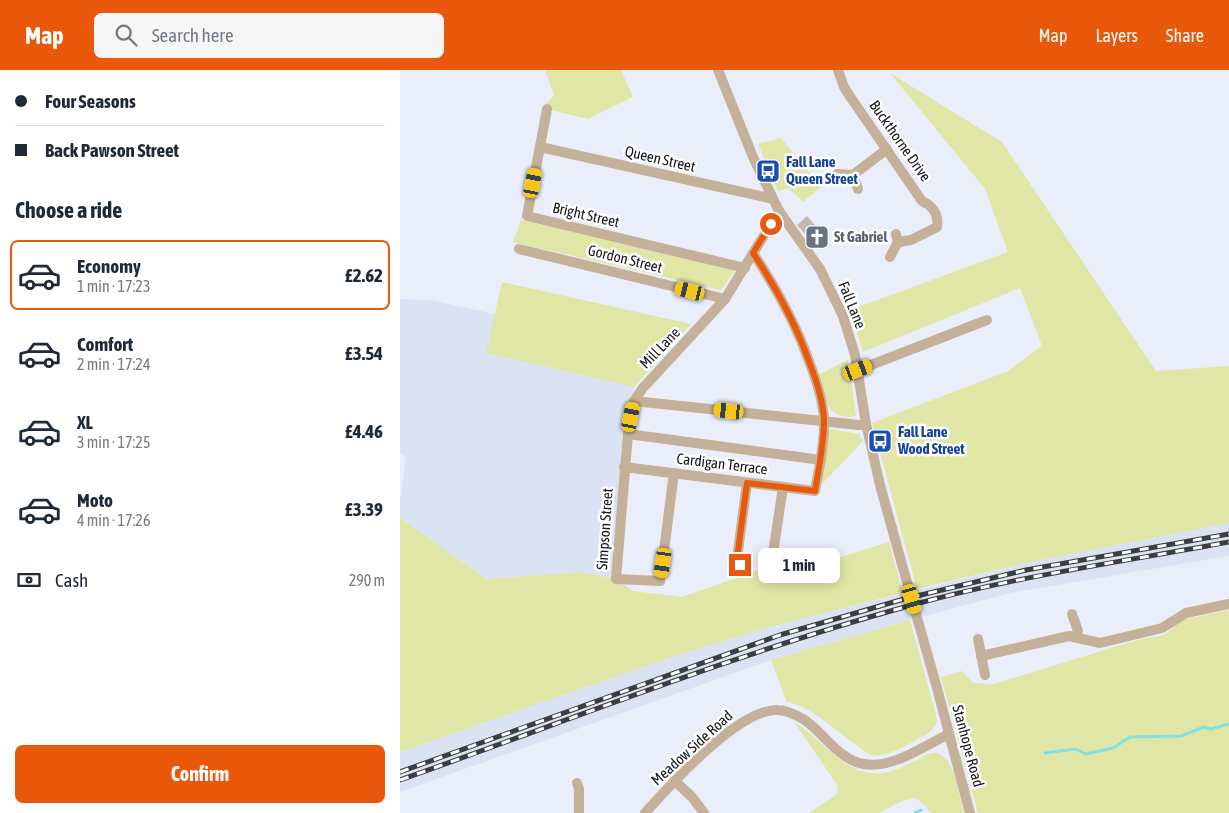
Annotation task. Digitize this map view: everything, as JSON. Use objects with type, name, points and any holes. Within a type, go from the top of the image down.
[{"type":"street","name":"Fall Lane","points":[[718,70],[753,157],[779,212],[820,269],[843,316],[858,370],[866,424],[880,486],[937,688]]},
{"type":"street","name":"Buckthorne Drive","points":[[838,70],[844,86],[922,201],[930,205],[935,212],[938,220],[937,227],[945,234]]},
{"type":"street","name":"Bright Street","points":[[547,109],[526,216],[745,268]]},
{"type":"street","name":"Queen Street","points":[[540,147],[773,199]]},
{"type":"street","points":[[837,174],[853,175],[887,149]]},
{"type":"street","points":[[853,175],[858,189]]},
{"type":"street","name":"Mill Lane","points":[[624,467],[634,401],[642,389],[725,299],[779,212]]},
{"type":"street","points":[[890,257],[897,238],[911,240],[937,227]]},
{"type":"street","name":"Gordon Street","points":[[518,249],[725,299]]},
{"type":"street","points":[[628,434],[821,460],[824,420],[822,404],[814,376],[794,322],[753,253]]},
{"type":"street","points":[[858,370],[987,320]]},
{"type":"street","points":[[634,401],[859,425],[866,424]]},
{"type":"street","name":"Cardigan Terrace","points":[[624,467],[815,491],[821,460]]},
{"type":"street","name":"Simpson Street","points":[[624,467],[616,579],[660,581],[674,473]]},
{"type":"street","points":[[740,565],[737,559],[747,483]]},
{"type":"street","points":[[773,554],[783,487]]},
{"type":"street","points":[[982,656],[1069,636],[1076,636],[1100,643],[1162,628],[1186,613],[1229,604]]},
{"type":"street","points":[[1072,614],[1078,631],[1076,636]]},
{"type":"street","points":[[978,639],[985,675]]},
{"type":"street","name":"Stanhope Road","points":[[937,688],[970,813]]},
{"type":"street","name":"Meadow Side Road","points":[[645,813],[675,780],[724,735],[742,722],[764,712],[778,710],[792,713],[804,720],[850,759],[864,764],[892,762],[949,734]]},
{"type":"street","points":[[675,780],[692,797],[704,813]]},
{"type":"street","points":[[577,783],[580,813]]},
{"type":"shaded area","points":[[400,299],[430,300],[495,314],[487,353],[634,387],[616,579],[581,572],[487,579],[400,518],[400,501],[406,458],[400,453]]},
{"type":"shaded area","points":[[1229,523],[1229,556],[1010,593],[910,620],[771,660],[400,792],[400,752],[678,655],[770,627],[1026,563]]},
{"type":"green space","points":[[545,70],[621,70],[633,97],[588,119],[547,109],[541,110],[554,95]]},
{"type":"green space","points":[[890,73],[1002,142],[1156,371],[1229,366],[1229,523],[1026,563],[917,589],[872,423],[1008,371],[1042,346],[1020,288],[863,352],[850,310],[1008,252],[985,189]]},
{"type":"green space","points":[[781,138],[821,187],[803,202],[788,188],[778,191],[758,144]]},
{"type":"green space","points":[[521,220],[732,268],[734,272],[721,290],[513,242]]},
{"type":"green space","points":[[502,282],[691,324],[634,387],[486,353]]},
{"type":"green space","points":[[848,360],[856,416],[847,417],[839,415],[828,406],[816,376]]},
{"type":"green space","points":[[830,429],[859,434],[863,441],[821,485],[828,431]]},
{"type":"green space","points":[[400,518],[487,579],[581,572],[616,579],[633,591],[682,597],[790,559],[783,575],[889,542],[903,593],[770,627],[678,655],[400,752]]},
{"type":"green space","points":[[1229,610],[1229,813],[978,813],[941,677],[962,671],[973,683],[994,684],[1137,640],[1160,636],[1167,633],[1182,620]]},
{"type":"green space","points":[[910,620],[937,722],[926,734],[892,752],[876,756],[871,755],[815,714],[787,702],[771,660]]},
{"type":"green space","points":[[794,722],[812,735],[836,757],[854,768],[865,772],[886,772],[929,754],[940,754],[946,759],[953,771],[964,813],[931,813],[923,803],[914,798],[902,801],[879,813],[809,813],[836,795],[838,786]]},
{"type":"building","points":[[807,216],[827,239],[817,248],[797,225]]},
{"type":"waterway","points":[[1045,753],[1075,749],[1086,754],[1113,748],[1130,737],[1181,736],[1204,727],[1211,729],[1229,724]]},
{"type":"waterway","points":[[915,813],[921,810]]},
{"type":"railway","points":[[400,772],[780,635],[904,599],[1026,570],[1229,534]]},
{"type":"railway","points":[[400,780],[714,667],[905,607],[985,587],[1229,542]]},
{"type":"place","name":"Fall Lane Queen Street","points":[[768,171]]},
{"type":"place","name":"St Gabriel","points":[[817,237]]},
{"type":"place","name":"Fall Lane Wood Street","points":[[880,441]]},
{"type":"route","points":[[740,565],[737,559],[747,483],[815,491],[821,460],[824,420],[822,404],[814,376],[794,322],[769,276],[753,253],[771,224]]}]
